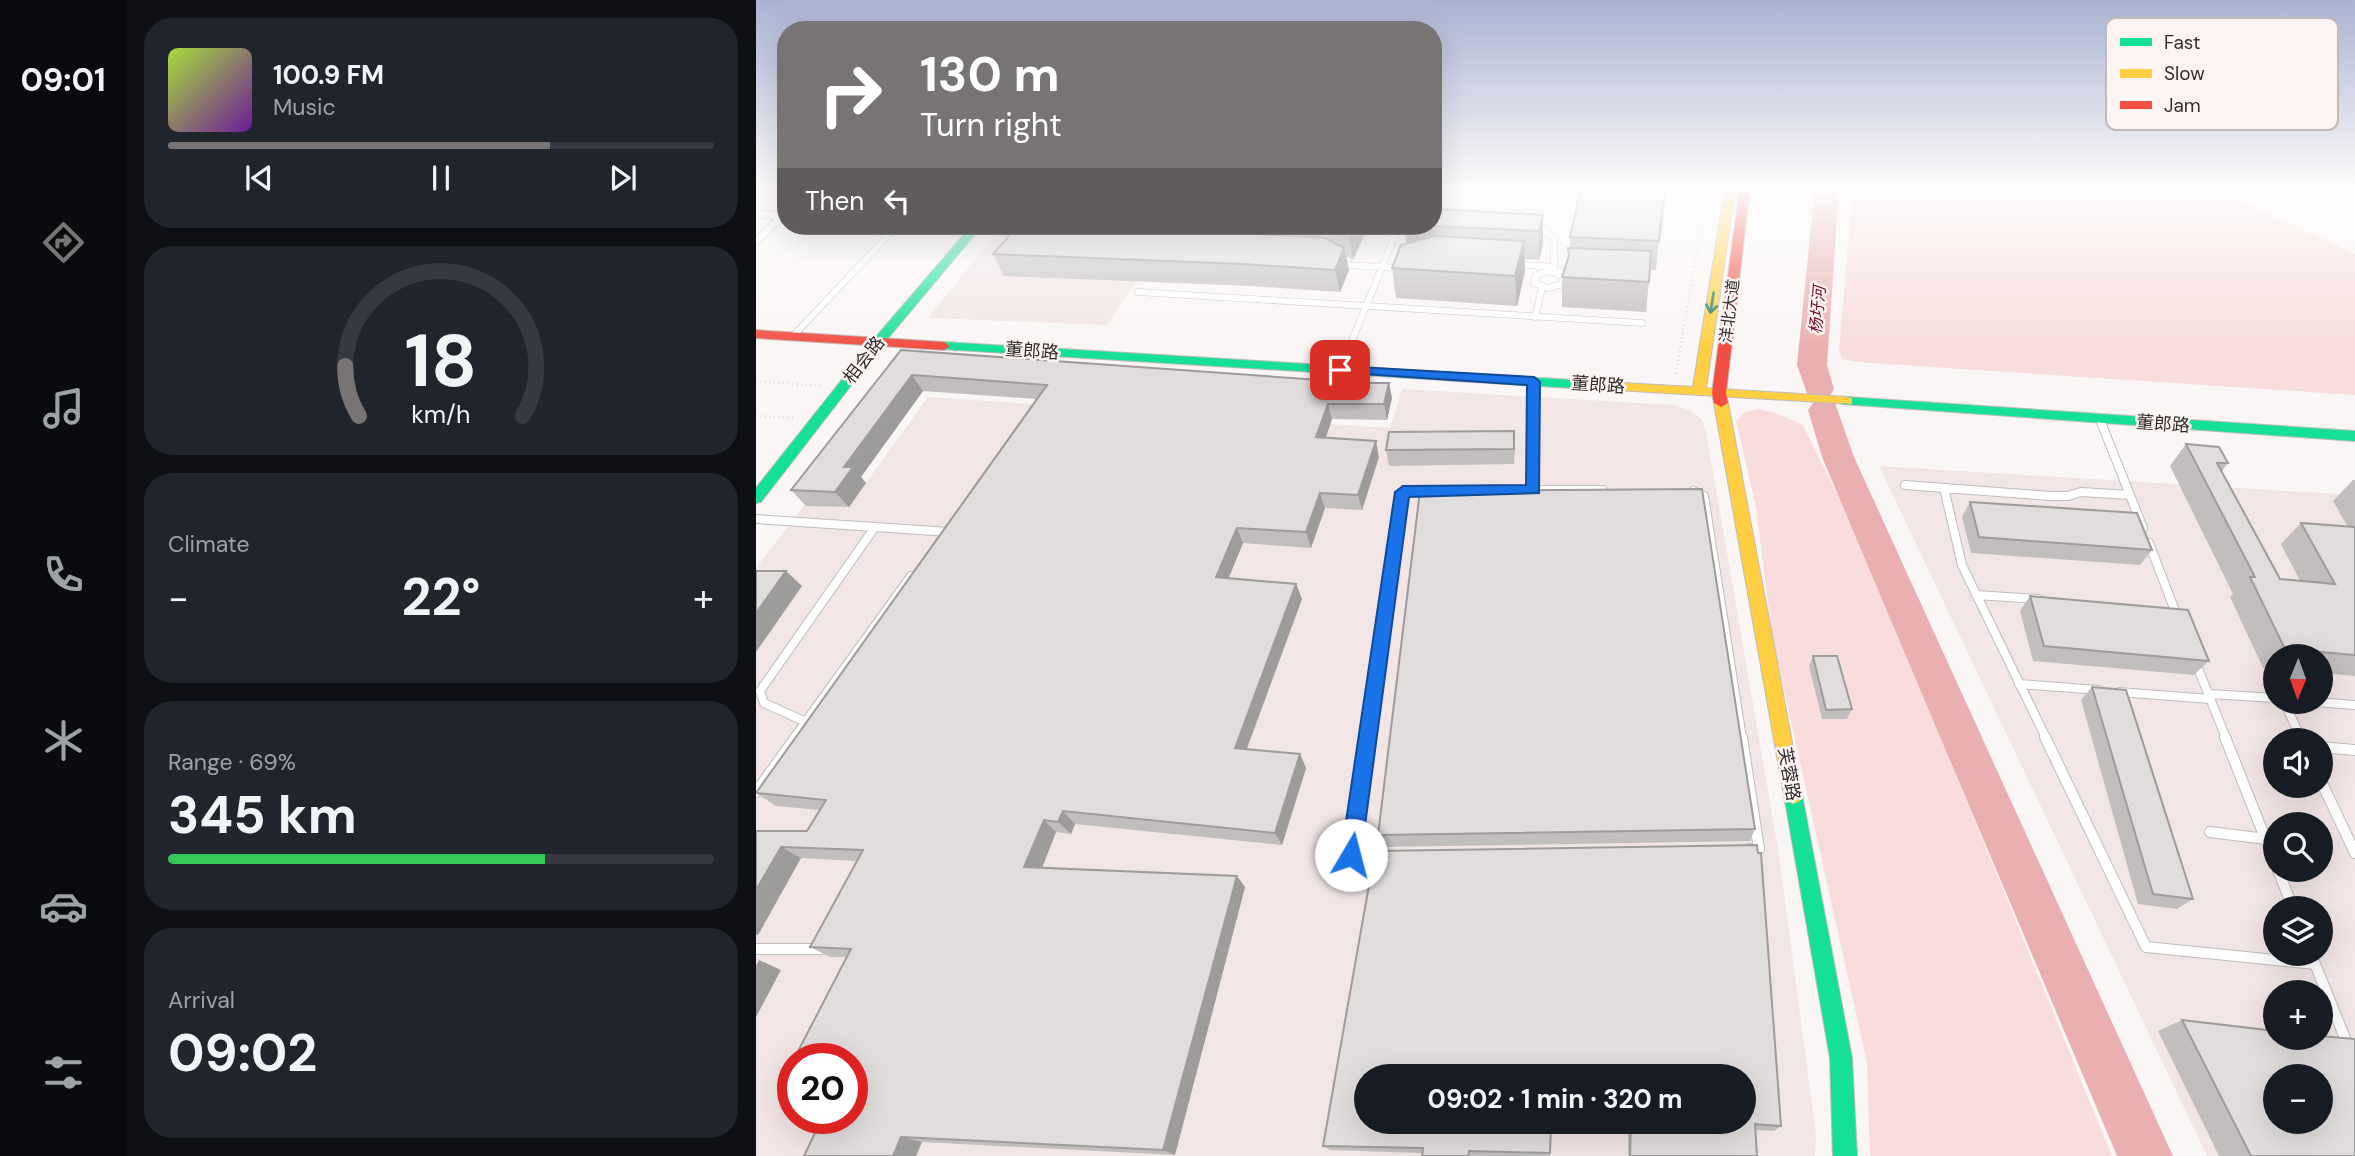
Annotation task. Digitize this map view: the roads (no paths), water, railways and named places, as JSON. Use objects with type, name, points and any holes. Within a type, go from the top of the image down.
[{"type":"street","name":"相会路","points":[[756,498],[879,341],[964,241]]},
{"type":"street","name":"洋北大道","points":[[1699,392],[1722,241]]},
{"type":"street","name":"洋北大道","points":[[1719,393],[1738,241]]},
{"type":"street","name":"董郎路","points":[[756,334],[1674,390],[2355,436]]},
{"type":"street","name":"芙蓉路","points":[[1719,393],[1841,1058],[1845,1156]]},
{"type":"lane","points":[[793,336],[883,241]]},
{"type":"lane","points":[[1340,370],[1393,241]]},
{"type":"lane","points":[[1554,241],[1554,269],[1564,278],[1563,284],[1556,288],[1542,288],[1534,283],[1534,277],[1554,269]]},
{"type":"lane","points":[[1336,256],[1346,265],[1411,269]]},
{"type":"lane","points":[[1503,264],[1584,273]]},
{"type":"lane","points":[[1535,317],[1542,288]]},
{"type":"lane","points":[[1138,292],[1642,323]]},
{"type":"lane","points":[[1534,382],[1534,490]]},
{"type":"lane","points":[[2100,420],[2179,621]]},
{"type":"lane","points":[[1905,485],[2050,496],[2068,496],[2081,492],[2130,495]]},
{"type":"lane","points":[[1944,488],[1962,565],[2146,947],[2263,955]]},
{"type":"lane","points":[[1392,854],[1351,855],[1403,492],[1614,490]]},
{"type":"lane","points":[[1681,491],[1692,491],[1704,496],[1759,849],[1732,849]]},
{"type":"lane","points":[[756,519],[946,532]]},
{"type":"lane","points":[[934,543],[946,532],[949,522]]},
{"type":"lane","points":[[806,722],[764,703],[760,691],[875,527]]},
{"type":"lane","points":[[756,792],[918,565]]},
{"type":"lane","points":[[1976,595],[2055,600]]},
{"type":"lane","points":[[2161,608],[2175,609]]},
{"type":"lane","points":[[2189,645],[2263,831]]},
{"type":"lane","points":[[2019,684],[2263,698]]},
{"type":"lane","points":[[2333,703],[2355,705]]},
{"type":"lane","points":[[2333,748],[2355,750]]},
{"type":"lane","points":[[2329,798],[2355,853]]},
{"type":"lane","points":[[2210,832],[2263,839]]},
{"type":"lane","points":[[756,949],[822,949]]},
{"type":"lane","points":[[2316,966],[2355,1063]]},
{"type":"waterway","name":"杨圩河","points":[[1819,389],[1812,365],[1822,241]]},
{"type":"waterway","points":[[1824,410],[1838,457],[2145,1156]]}]
